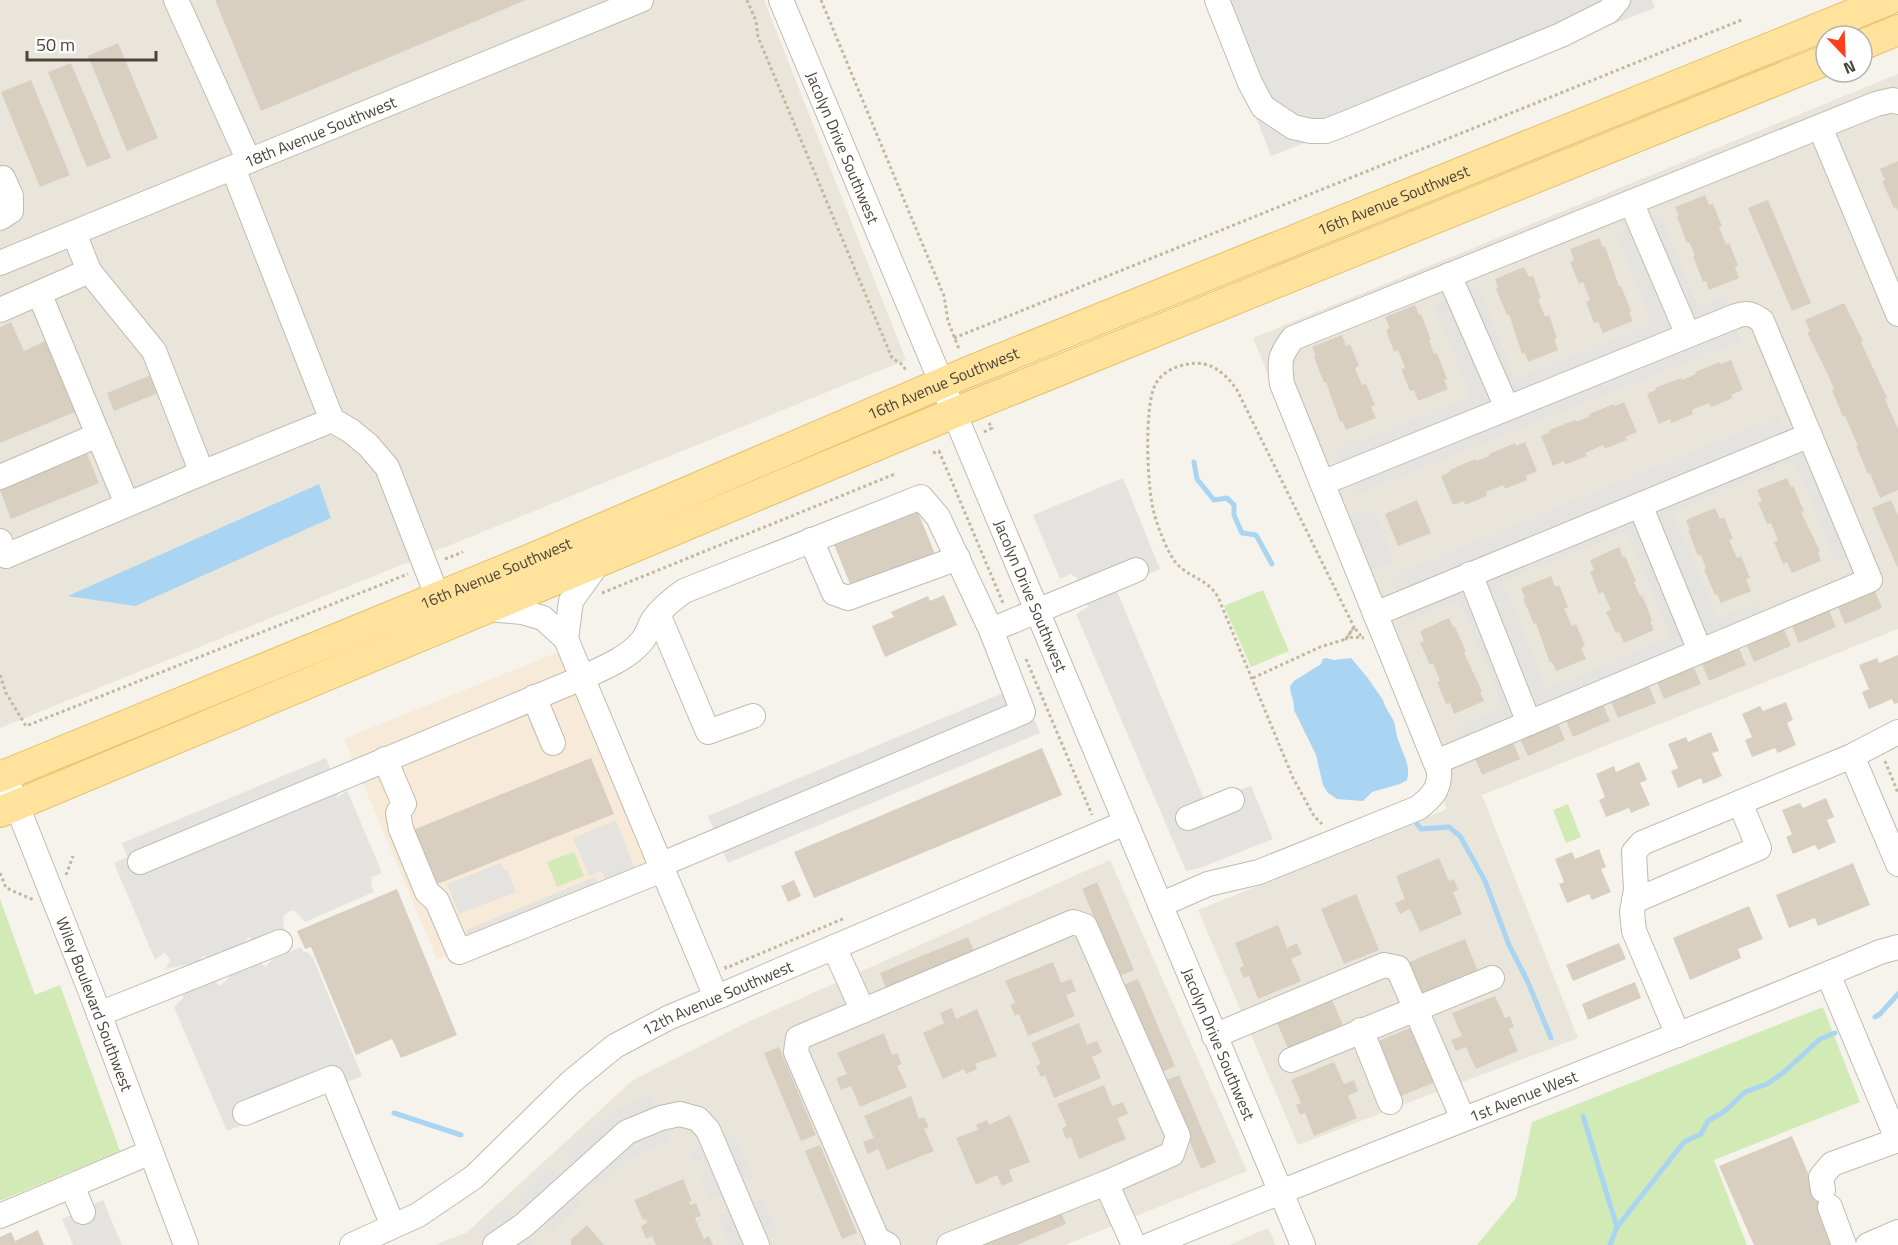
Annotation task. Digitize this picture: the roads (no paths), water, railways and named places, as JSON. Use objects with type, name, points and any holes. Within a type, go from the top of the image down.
[{"type":"main road","name":"16th Avenue Southwest","points":[[1,772],[438,598],[941,383],[1888,0]]},
{"type":"main road","points":[[1874,40],[1898,30]]},
{"type":"main road","name":"16th Avenue Southwest","points":[[8,809],[954,413],[1814,65]]},
{"type":"main road","points":[[530,591],[531,581],[541,573],[629,535],[639,524],[645,510]]},
{"type":"street","points":[[176,0],[241,164],[332,420],[351,431],[368,445],[387,467],[438,598]]},
{"type":"street","name":"18th Avenue Southwest","points":[[0,263],[641,0]]},
{"type":"street","name":"Jacolyn Drive Southwest","points":[[781,0],[1303,1245]]},
{"type":"street","points":[[1217,0],[1250,83],[1263,107],[1293,128],[1326,131],[1561,35],[1609,11],[1618,0]]},
{"type":"street","points":[[1160,905],[1211,872],[1259,872],[1418,808],[1431,798],[1440,784],[1436,762],[1282,384],[1280,364],[1282,353],[1293,338],[1876,104],[1893,100],[1898,102]]},
{"type":"street","points":[[1821,127],[1898,314]]},
{"type":"street","points":[[0,219],[11,211],[12,196],[1,177]]},
{"type":"street","points":[[1631,202],[1688,335]]},
{"type":"street","points":[[74,233],[89,272],[154,351],[202,473]]},
{"type":"street","points":[[0,310],[89,272]]},
{"type":"street","points":[[1449,275],[1507,408]]},
{"type":"street","points":[[39,293],[127,504]]},
{"type":"street","points":[[1322,483],[1744,313],[1754,315],[1762,321],[1870,580],[1436,762]]},
{"type":"street","points":[[0,541],[6,556],[332,420]]},
{"type":"street","points":[[0,477],[98,435]]},
{"type":"street","points":[[1375,614],[1810,435]]},
{"type":"street","points":[[140,862],[385,759],[582,678],[633,650],[644,640],[658,614],[684,591],[921,497],[938,517],[957,558],[1001,626],[1023,712],[459,952],[437,901],[427,892],[401,829],[398,813],[404,804],[385,759]]},
{"type":"street","points":[[1640,505],[1700,651]]},
{"type":"street","points":[[811,540],[834,593],[848,598],[957,558]]},
{"type":"street","points":[[566,639],[571,601],[599,562]]},
{"type":"street","points":[[1001,626],[1136,570]]},
{"type":"street","points":[[1470,574],[1529,723]]},
{"type":"street","points":[[487,609],[522,612],[543,618],[566,639],[716,997]]},
{"type":"street","points":[[658,614],[708,732],[753,716]]},
{"type":"street","points":[[534,697],[553,743]]},
{"type":"street","points":[[1678,1035],[1634,931],[1632,912],[1636,890],[1634,852],[1642,843],[1852,756],[1898,732]]},
{"type":"street","points":[[1852,756],[1898,864]]},
{"type":"street","name":"Wiley Boulevard Southwest","points":[[1,772],[8,809],[99,1014],[186,1245]]},
{"type":"street","points":[[1188,818],[1232,800]]},
{"type":"street","points":[[1634,902],[1759,848],[1740,803]]},
{"type":"street","name":"12th Avenue Southwest","points":[[352,1245],[418,1215],[474,1178],[571,1082],[615,1046],[668,1018],[716,997],[1125,823]]},
{"type":"street","points":[[888,1245],[877,1239],[796,1052],[798,1038],[1073,922],[1084,926],[1178,1136],[1172,1154],[1106,1183],[949,1245]]},
{"type":"street","points":[[99,1014],[280,942]]},
{"type":"street","points":[[834,946],[863,1011]]},
{"type":"street","name":"1st Avenue West","points":[[1150,1245],[1880,952],[1898,947]]},
{"type":"street","points":[[1214,1036],[1383,965],[1398,968],[1464,1119]]},
{"type":"street","points":[[1828,974],[1898,1141],[1832,1164],[1821,1177],[1826,1199],[1844,1245]]},
{"type":"street","points":[[1291,1060],[1492,978]]},
{"type":"street","points":[[1361,1030],[1390,1102]]},
{"type":"street","points":[[245,1113],[334,1077],[393,1226]]},
{"type":"street","points":[[495,1245],[524,1225],[627,1132],[661,1118],[680,1114],[698,1119],[708,1130],[757,1245]]},
{"type":"street","points":[[0,1216],[151,1152]]},
{"type":"street","points":[[1106,1183],[1134,1245]]},
{"type":"street","points":[[72,1186],[83,1212]]},
{"type":"street","points":[[1868,1245],[1898,1232]]},
{"type":"water","points":[[319,484],[331,518],[135,606],[68,596]]},
{"type":"water","points":[[1326,658],[1334,660],[1351,658],[1367,677],[1393,719],[1407,765],[1407,780],[1372,792],[1363,801],[1337,799],[1328,793],[1323,785],[1316,755],[1294,710],[1290,686]]},
{"type":"waterway","points":[[1194,462],[1197,479],[1214,500],[1227,498],[1234,505],[1234,515],[1242,533],[1256,535],[1272,564]]},
{"type":"waterway","points":[[1417,824],[1421,829],[1449,827],[1460,836],[1485,881],[1509,945],[1527,980],[1551,1038]]},
{"type":"waterway","points":[[1875,1017],[1898,994]]},
{"type":"waterway","points":[[1610,1245],[1617,1227],[1684,1142],[1701,1134],[1708,1121],[1725,1111],[1745,1092],[1767,1084],[1784,1072],[1820,1039],[1835,1033]]},
{"type":"waterway","points":[[394,1113],[461,1135]]},
{"type":"waterway","points":[[1583,1116],[1617,1227]]}]
